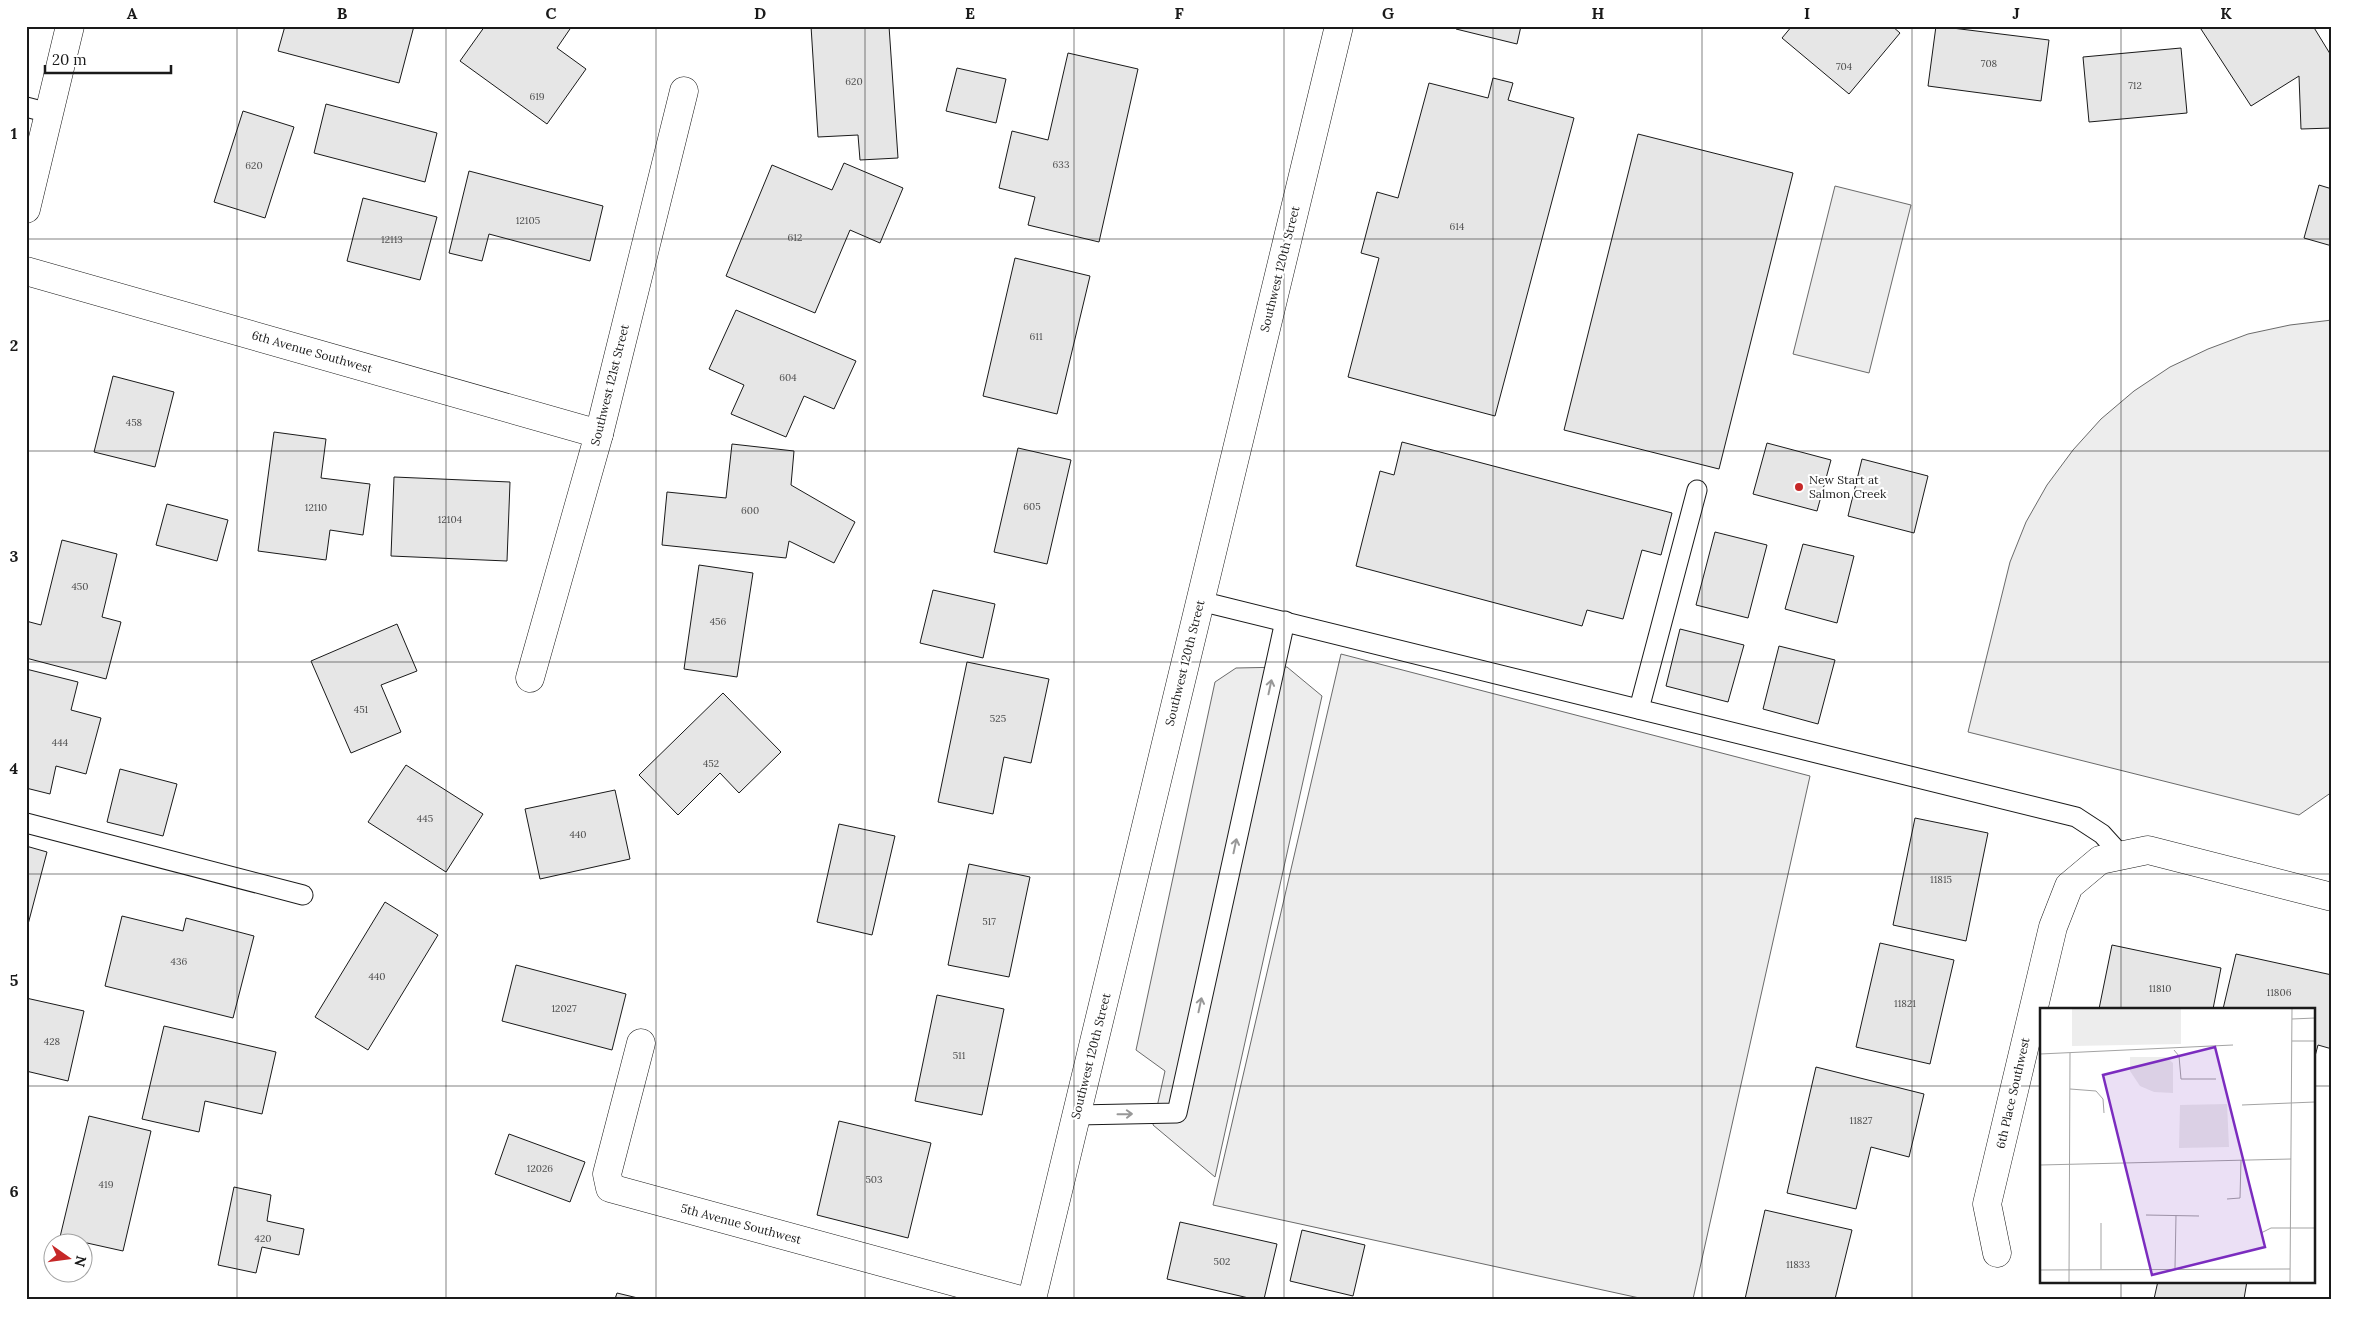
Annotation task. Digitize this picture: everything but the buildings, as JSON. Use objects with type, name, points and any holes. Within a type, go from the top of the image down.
[{"type":"street","points":[[26,209],[38,110],[70,26]]},
{"type":"street","name":"Southwest 120th Street","points":[[1032,1299],[1339,26]]},
{"type":"street","name":"Southwest 121st Street","points":[[530,678],[599,434],[684,91]]},
{"type":"street","name":"6th Avenue Southwest","points":[[26,270],[599,434]]},
{"type":"street","name":"6th Place Southwest","points":[[1997,1253],[1986,1204],[2052,927],[2069,886],[2100,860],[2148,850],[2332,897]]},
{"type":"street","name":"5th Avenue Southwest","points":[[641,1043],[607,1174],[610,1188],[1017,1299]]},
{"type":"lane","points":[[1639,709],[1697,490]]},
{"type":"lane","points":[[1200,601],[2076,817],[2102,834],[2121,856]]},
{"type":"lane","points":[[1076,1115],[1176,1113],[1285,622]]},
{"type":"lane","points":[[26,823],[303,894]]},
{"type":"shaded area","points":[[1835,186],[1911,205],[1869,373],[1793,354]]},
{"type":"shaded area","points":[[2332,320],[2332,792],[2299,815],[1968,732],[2010,562],[2026,522],[2047,485],[2073,450],[2101,419],[2134,391],[2170,367],[2208,349],[2248,334],[2290,325]]},
{"type":"shaded area","points":[[1341,654],[1810,776],[1693,1299],[1644,1299],[1213,1205]]},
{"type":"shaded area","points":[[1287,667],[1322,696],[1215,1177],[1153,1125],[1165,1071],[1136,1050],[1215,682],[1236,668]]},
{"type":"place","name":"New Start at Salmon Creek","points":[[1799,487]]}]
